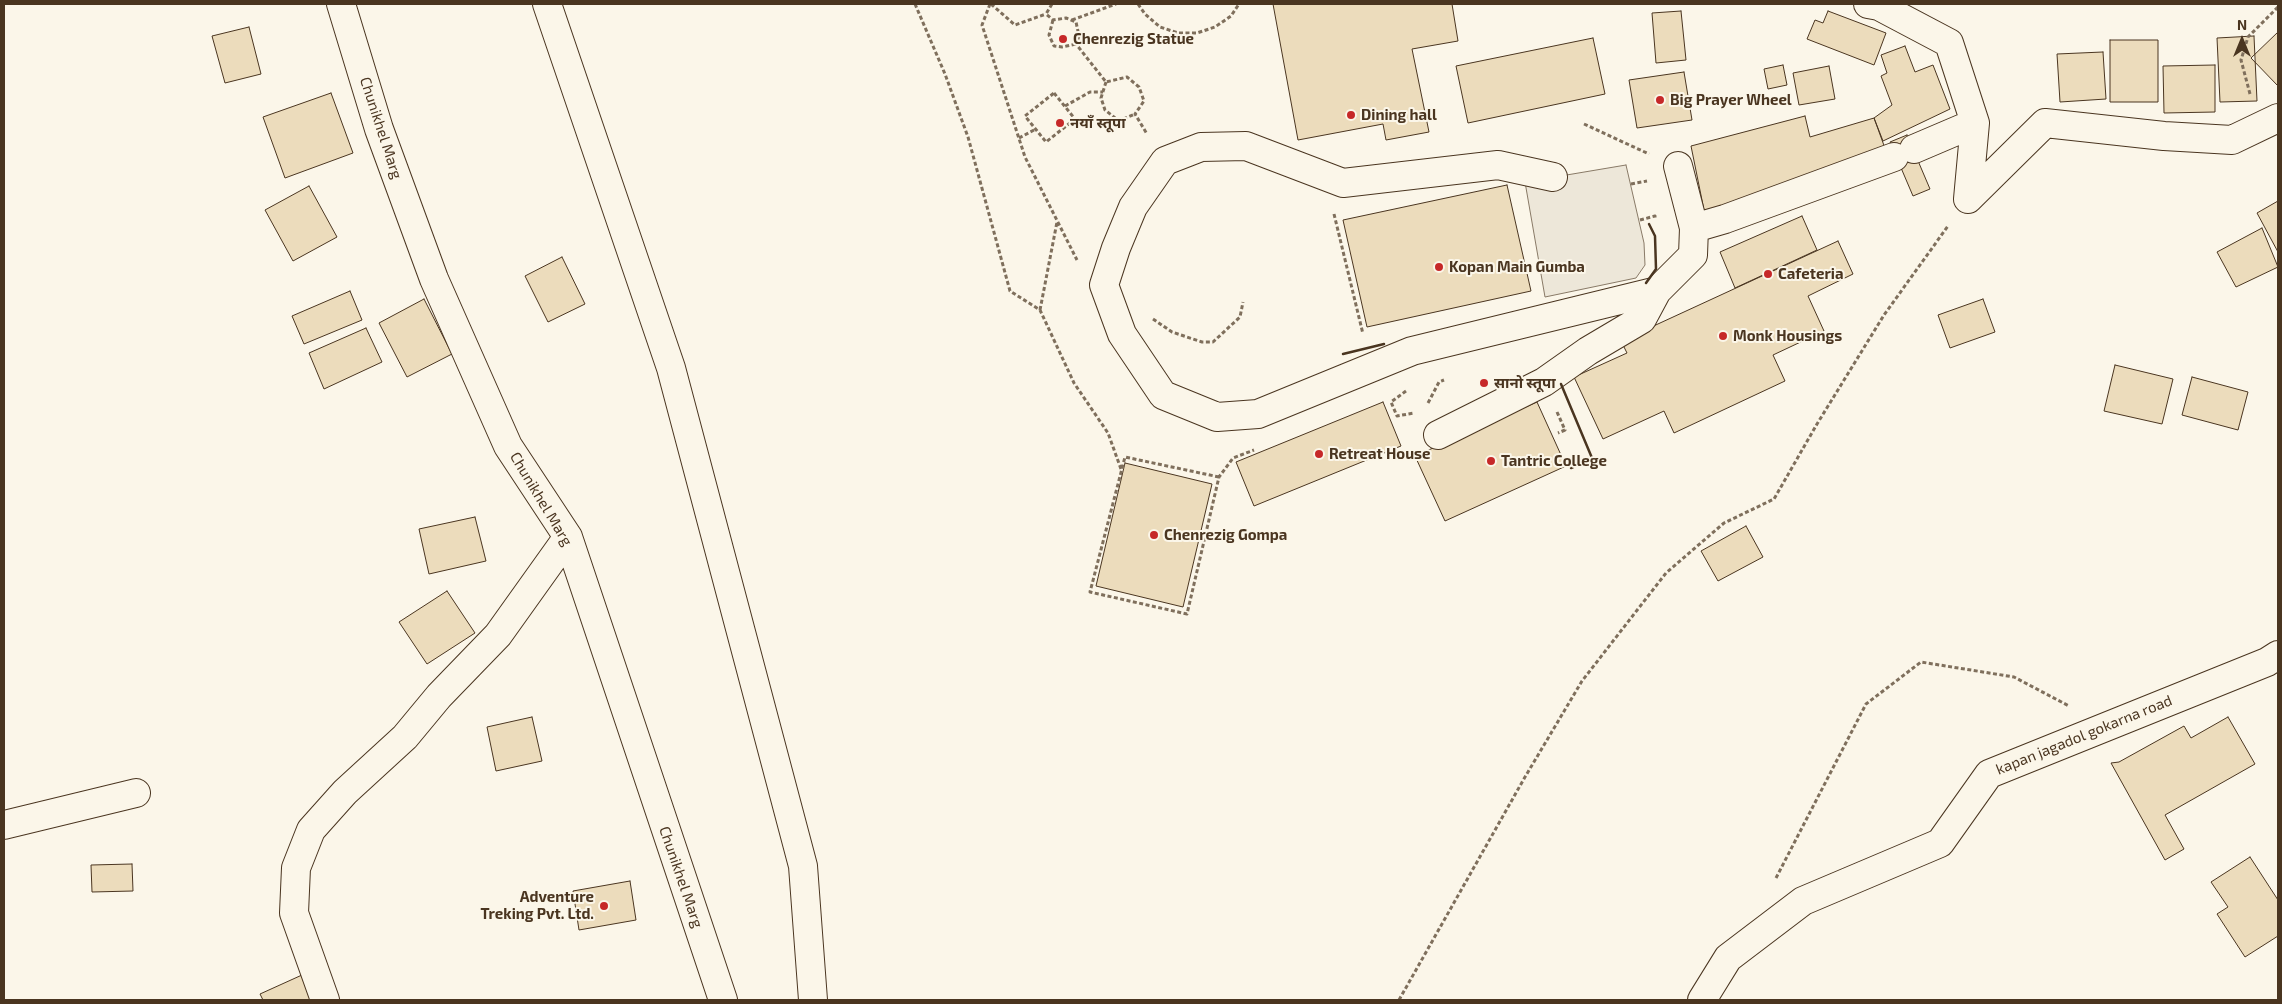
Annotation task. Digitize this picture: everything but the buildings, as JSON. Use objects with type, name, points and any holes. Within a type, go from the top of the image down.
[{"type":"street","name":"Chunikhel Marg","points":[[341,4],[379,129],[434,279],[508,446],[568,537],[723,1000]]},
{"type":"street","points":[[548,4],[671,368],[803,866],[813,1000]]},
{"type":"street","points":[[1868,4],[1880,6],[1949,43],[1975,123],[1968,199]]},
{"type":"street","points":[[1968,199],[2046,123],[2164,136],[2232,140],[2278,118]]},
{"type":"street","points":[[1694,228],[1725,219],[1904,153],[1975,123]]},
{"type":"street","points":[[1553,177],[1498,165],[1343,183],[1246,146],[1201,147],[1165,161],[1133,207],[1116,248],[1104,285],[1122,334],[1163,396],[1217,417],[1258,414],[1412,351],[1657,292]]},
{"type":"street","points":[[1438,435],[1544,382],[1588,351],[1642,319],[1657,292],[1693,255],[1694,228],[1678,166]]},
{"type":"street","points":[[325,1000],[294,913],[296,868],[311,830],[345,792],[405,737],[439,696],[498,635],[568,537]]},
{"type":"street","name":"kapan jagadol gokarna road","points":[[1702,1000],[1728,958],[1803,901],[1940,843],[1989,774],[2267,662],[2278,655]]},
{"type":"street","points":[[4,825],[136,793]]},
{"type":"path","points":[[914,4],[946,74],[968,137],[1010,292],[1040,310],[1074,383],[1108,433],[1121,470]]},
{"type":"path","points":[[1052,4],[1046,14],[1015,25],[990,4],[982,25],[1025,157],[1079,266],[1095,274],[1104,285]]},
{"type":"path","points":[[1071,20],[1116,4]]},
{"type":"path","points":[[1138,4],[1145,14],[1160,27],[1178,33],[1198,33],[1215,27],[1231,16],[1239,4]]},
{"type":"path","points":[[2241,60],[2248,37],[2278,7]]},
{"type":"path","points":[[1046,14],[1053,20],[1066,18],[1076,22],[1079,36],[1076,44]]},
{"type":"path","points":[[1053,20],[1049,34],[1054,46],[1062,47],[1076,44]]},
{"type":"path","points":[[1076,44],[1106,82]]},
{"type":"path","points":[[1127,77],[1139,86],[1144,101],[1135,114],[1119,121],[1105,110],[1101,98],[1106,82],[1127,77]]},
{"type":"path","points":[[1065,106],[1090,92],[1103,92]]},
{"type":"path","points":[[1054,93],[1075,119],[1046,142],[1036,129],[1026,116],[1054,93]]},
{"type":"path","points":[[1135,114],[1165,161]]},
{"type":"path","points":[[1584,124],[1678,166]]},
{"type":"path","points":[[1019,138],[1036,129]]},
{"type":"path","points":[[1631,184],[1647,181]]},
{"type":"path","points":[[1399,1000],[1525,777],[1582,681],[1666,573],[1724,523],[1774,500],[1817,424],[1884,315],[1968,199]]},
{"type":"path","points":[[1344,211],[1334,213],[1338,232],[1362,334],[1372,332]]},
{"type":"path","points":[[1640,220],[1655,216],[1656,222]]},
{"type":"path","points":[[1040,310],[1057,221]]},
{"type":"path","points":[[1150,316],[1172,332],[1202,342],[1213,342],[1240,317],[1243,302]]},
{"type":"path","points":[[1423,412],[1439,382],[1447,378]]},
{"type":"path","points":[[1401,388],[1411,386],[1391,402],[1397,416],[1423,412]]},
{"type":"path","points":[[1423,412],[1438,435]]},
{"type":"path","points":[[1219,477],[1124,457],[1090,592],[1187,614],[1219,477],[1233,458],[1259,447]]},
{"type":"path","points":[[1774,884],[1866,704],[1921,662],[2014,678],[2108,726]]},
{"type":"shaded area","points":[[1626,165],[1644,243],[1645,265],[1636,278],[1545,297],[1525,182]]},
{"type":"wall","points":[[1646,283],[1656,269],[1655,236],[1649,224]]},
{"type":"wall","points":[[1343,354],[1384,344]]},
{"type":"wall","points":[[1561,384],[1592,458],[1571,468]]},
{"type":"place","name":"Chenrezig Statue","points":[[1063,39]]},
{"type":"place","name":"Big Prayer Wheel","points":[[1660,100]]},
{"type":"place","name":"Dining hall","points":[[1351,115]]},
{"type":"place","name":"नयाँ स्तूपा","points":[[1060,123]]},
{"type":"place","name":"Kopan Main Gumba","points":[[1439,267]]},
{"type":"place","name":"Cafeteria","points":[[1768,274]]},
{"type":"place","name":"Monk Housings","points":[[1723,336]]},
{"type":"place","name":"सानो स्तूपा","points":[[1484,383]]},
{"type":"place","name":"Retreat House","points":[[1319,454]]},
{"type":"place","name":"Tantric College","points":[[1491,461]]},
{"type":"place","name":"Chenrezig Gompa","points":[[1154,535]]},
{"type":"place","name":"Adventure Treking Pvt. Ltd.","points":[[604,906]]}]
